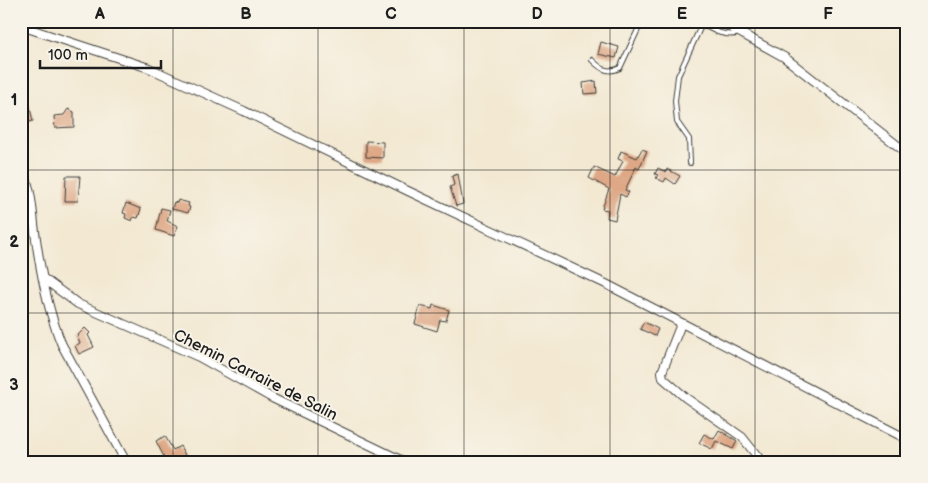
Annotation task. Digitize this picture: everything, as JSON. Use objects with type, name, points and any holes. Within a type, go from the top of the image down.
[{"type":"street","points":[[719,21],[784,58],[907,153]]},
{"type":"street","points":[[21,26],[84,45],[149,68],[244,111],[408,192],[606,284],[907,439]]},
{"type":"street","points":[[21,168],[28,186],[54,326],[62,345],[126,462]]},
{"type":"street","name":"Chemin Carraire de Salin","points":[[44,279],[78,304],[199,357],[272,398],[406,462]]},
{"type":"street","points":[[681,324],[662,372],[663,378],[686,398],[742,437],[762,462]]},
{"type":"lane","points":[[592,60],[601,69],[613,71],[620,68],[642,21]]},
{"type":"lane","points":[[696,21],[718,34],[733,35],[740,33]]},
{"type":"lane","points":[[690,163],[689,139],[677,122],[675,100],[678,76],[702,24]]},
{"type":"building","points":[[601,42],[619,47],[616,58],[598,54]]},
{"type":"building","points":[[596,81],[597,93],[584,94],[583,83]]},
{"type":"building","points":[[29,104],[33,121],[21,124],[21,106]]},
{"type":"building","points":[[68,109],[74,112],[74,127],[55,128],[54,116],[64,115]]},
{"type":"building","points":[[366,141],[383,142],[383,158],[366,157]]},
{"type":"building","points":[[642,149],[647,151],[639,169],[636,167],[625,190],[629,192],[626,197],[620,194],[615,220],[607,218],[608,210],[602,209],[609,189],[589,178],[594,167],[615,177],[623,161],[618,159],[621,151],[637,158]]},
{"type":"building","points":[[658,168],[666,172],[667,169],[680,176],[675,184],[666,178],[664,182],[656,178],[658,175],[655,174]]},
{"type":"building","points":[[458,174],[463,204],[456,206],[450,187],[454,185],[452,176]]},
{"type":"building","points":[[66,176],[80,176],[78,201],[65,201]]},
{"type":"building","points":[[178,200],[189,203],[188,213],[172,209],[174,202],[177,203]]},
{"type":"building","points":[[126,203],[141,209],[138,218],[133,217],[132,221],[125,218],[126,214],[123,213]]},
{"type":"building","points":[[161,208],[170,210],[167,221],[178,226],[174,236],[156,230]]},
{"type":"building","points":[[433,305],[449,310],[446,321],[440,320],[437,331],[415,324],[420,306],[432,309]]},
{"type":"building","points":[[644,322],[658,329],[655,336],[640,329]]},
{"type":"building","points":[[85,328],[90,333],[88,335],[94,347],[79,354],[75,346],[80,343],[77,336]]},
{"type":"building","points":[[719,430],[737,441],[733,449],[716,441],[712,449],[699,443],[704,434],[714,439]]},
{"type":"building","points":[[165,436],[173,450],[180,446],[185,455],[172,462],[156,462],[164,457],[156,441]]}]
